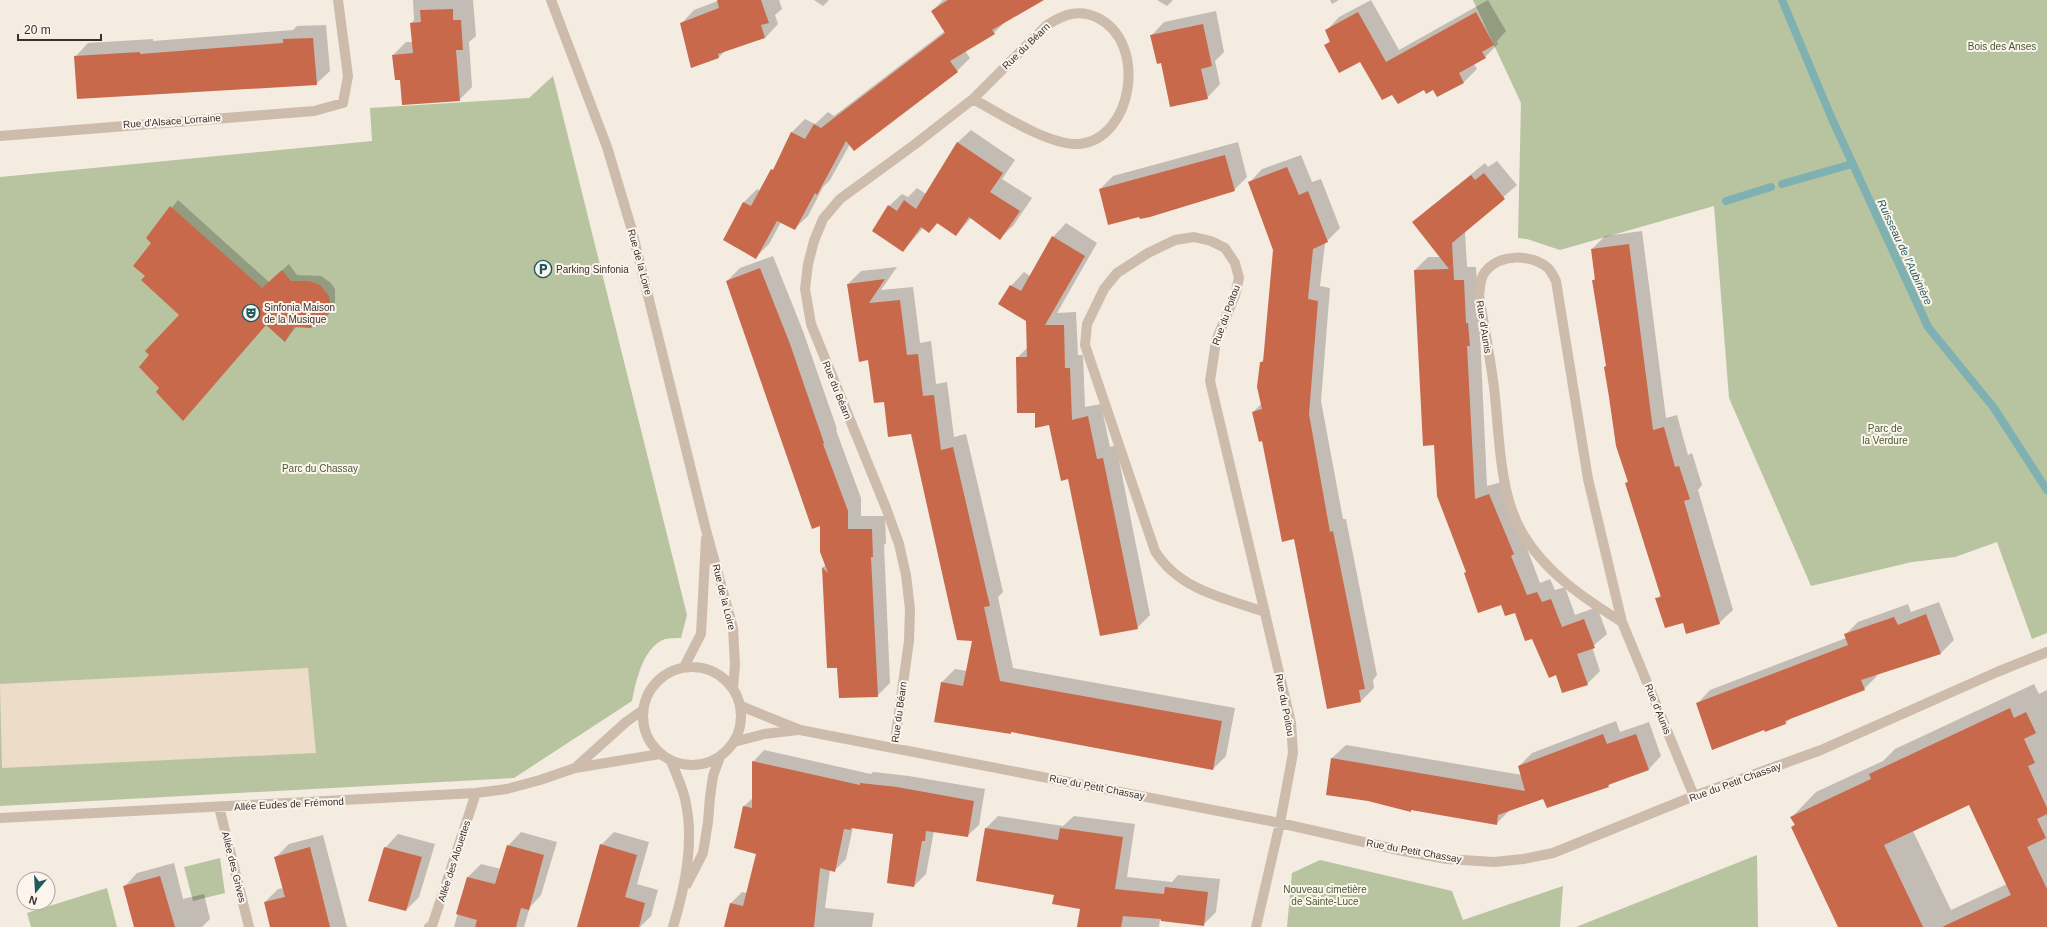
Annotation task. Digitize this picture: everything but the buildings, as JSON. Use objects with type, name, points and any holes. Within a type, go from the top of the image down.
[{"type":"street","name":"Rue d'Alsace Lorraine","points":[[0,136],[314,111],[343,103],[348,76],[338,0]]},
{"type":"street","name":"Rue de la Loire","points":[[551,0],[607,147],[631,227],[706,530],[733,628],[735,665],[733,688]]},
{"type":"street","name":"Rue du Béarn","points":[[894,748],[909,641],[910,609],[906,575],[899,544],[886,508],[811,324],[805,289],[814,241],[823,219],[840,199],[914,145],[973,99],[1047,25],[1060,16],[1078,12],[1094,16],[1107,23],[1118,33],[1129,60],[1126,94],[1122,108],[1114,122],[1104,133],[1092,140],[1078,144],[1043,136],[973,99]]},
{"type":"street","name":"Rue du Poitou","points":[[1256,927],[1280,823],[1293,753],[1291,724],[1210,381],[1216,341],[1235,294],[1239,278],[1235,263],[1225,248],[1211,241],[1194,237],[1175,240],[1148,253],[1117,273],[1104,288],[1087,324],[1085,345],[1155,551],[1163,564],[1177,577],[1196,588],[1264,612]]},
{"type":"street","name":"Rue d'Aunis","points":[[1622,622],[1565,583],[1542,559],[1523,534],[1512,510],[1504,475],[1493,380],[1479,296],[1481,282],[1485,272],[1493,265],[1507,259],[1522,257],[1538,261],[1549,269],[1556,281],[1588,479],[1622,622],[1694,796]]},
{"type":"street","name":"Rue de la Loire","points":[[684,667],[701,634],[706,530]]},
{"type":"street","name":"Rue du Petit Chassay","points":[[741,706],[800,730],[1280,823],[1402,851],[1446,859],[1494,862],[1523,859],[1553,853],[1694,796],[1821,750],[1997,672],[2047,652]]},
{"type":"street","points":[[684,667],[706,668],[726,680],[733,688],[741,706],[741,725],[734,742],[720,757],[709,763],[696,766],[671,761],[660,754],[648,739],[642,720],[643,710],[650,690],[659,679],[670,671],[684,667]]},
{"type":"street","name":"Allée Eudes de Frémond","points":[[575,768],[626,722],[643,710]]},
{"type":"street","name":"Rue du Petit Chassay","points":[[734,742],[764,734],[800,730]]},
{"type":"street","name":"Allée Eudes de Frémond","points":[[0,818],[476,793],[507,789],[575,768],[660,754]]},
{"type":"street","points":[[673,927],[684,891],[703,853],[713,776],[720,757]]},
{"type":"street","points":[[671,761],[685,800],[689,844],[684,891]]},
{"type":"street","name":"Allée des Alouettes","points":[[429,927],[432,926],[440,904],[476,793]]},
{"type":"street","name":"Allée des Grives","points":[[219,807],[250,927]]},
{"type":"green space","name":"Parc de la Verdure","points":[[1473,0],[2047,0],[2047,633],[2032,639],[1997,542],[1955,557],[1912,562],[1811,586],[1729,398],[1714,206],[1560,250],[1527,239],[1518,238],[1521,103]]},
{"type":"green space","name":"Parc du Chassay","points":[[553,76],[687,615],[681,638],[665,639],[657,643],[651,649],[638,675],[632,701],[514,778],[0,806],[0,177],[372,141],[370,108],[529,98]]},
{"type":"green space","points":[[1757,855],[1758,927],[1576,927]]},
{"type":"green space","points":[[220,858],[225,893],[193,901],[184,867]]},
{"type":"green space","name":"Nouveau cimetière de Sainte-Luce","points":[[1320,860],[1452,891],[1463,920],[1563,886],[1560,927],[1287,927],[1292,873]]},
{"type":"green space","points":[[107,888],[117,927],[31,927],[27,913],[33,911],[56,911],[56,904]]},
{"type":"shaded area","points":[[308,668],[316,753],[2,768],[0,684]]},
{"type":"waterway","name":"Ruisseau de l'Aubinière","points":[[1782,0],[1832,119],[1928,327],[1994,408],[2047,490]]},
{"type":"waterway","points":[[1782,184],[1852,164]]},
{"type":"waterway","points":[[1726,201],[1771,187]]},
{"type":"place","name":"Parking Sinfonia","points":[[543,269]]},
{"type":"place","name":"Sinfonia Maison de la Musique","points":[[251,313]]},
{"type":"park label","name":"Bois des Anses","points":[[2002,46]]}]
